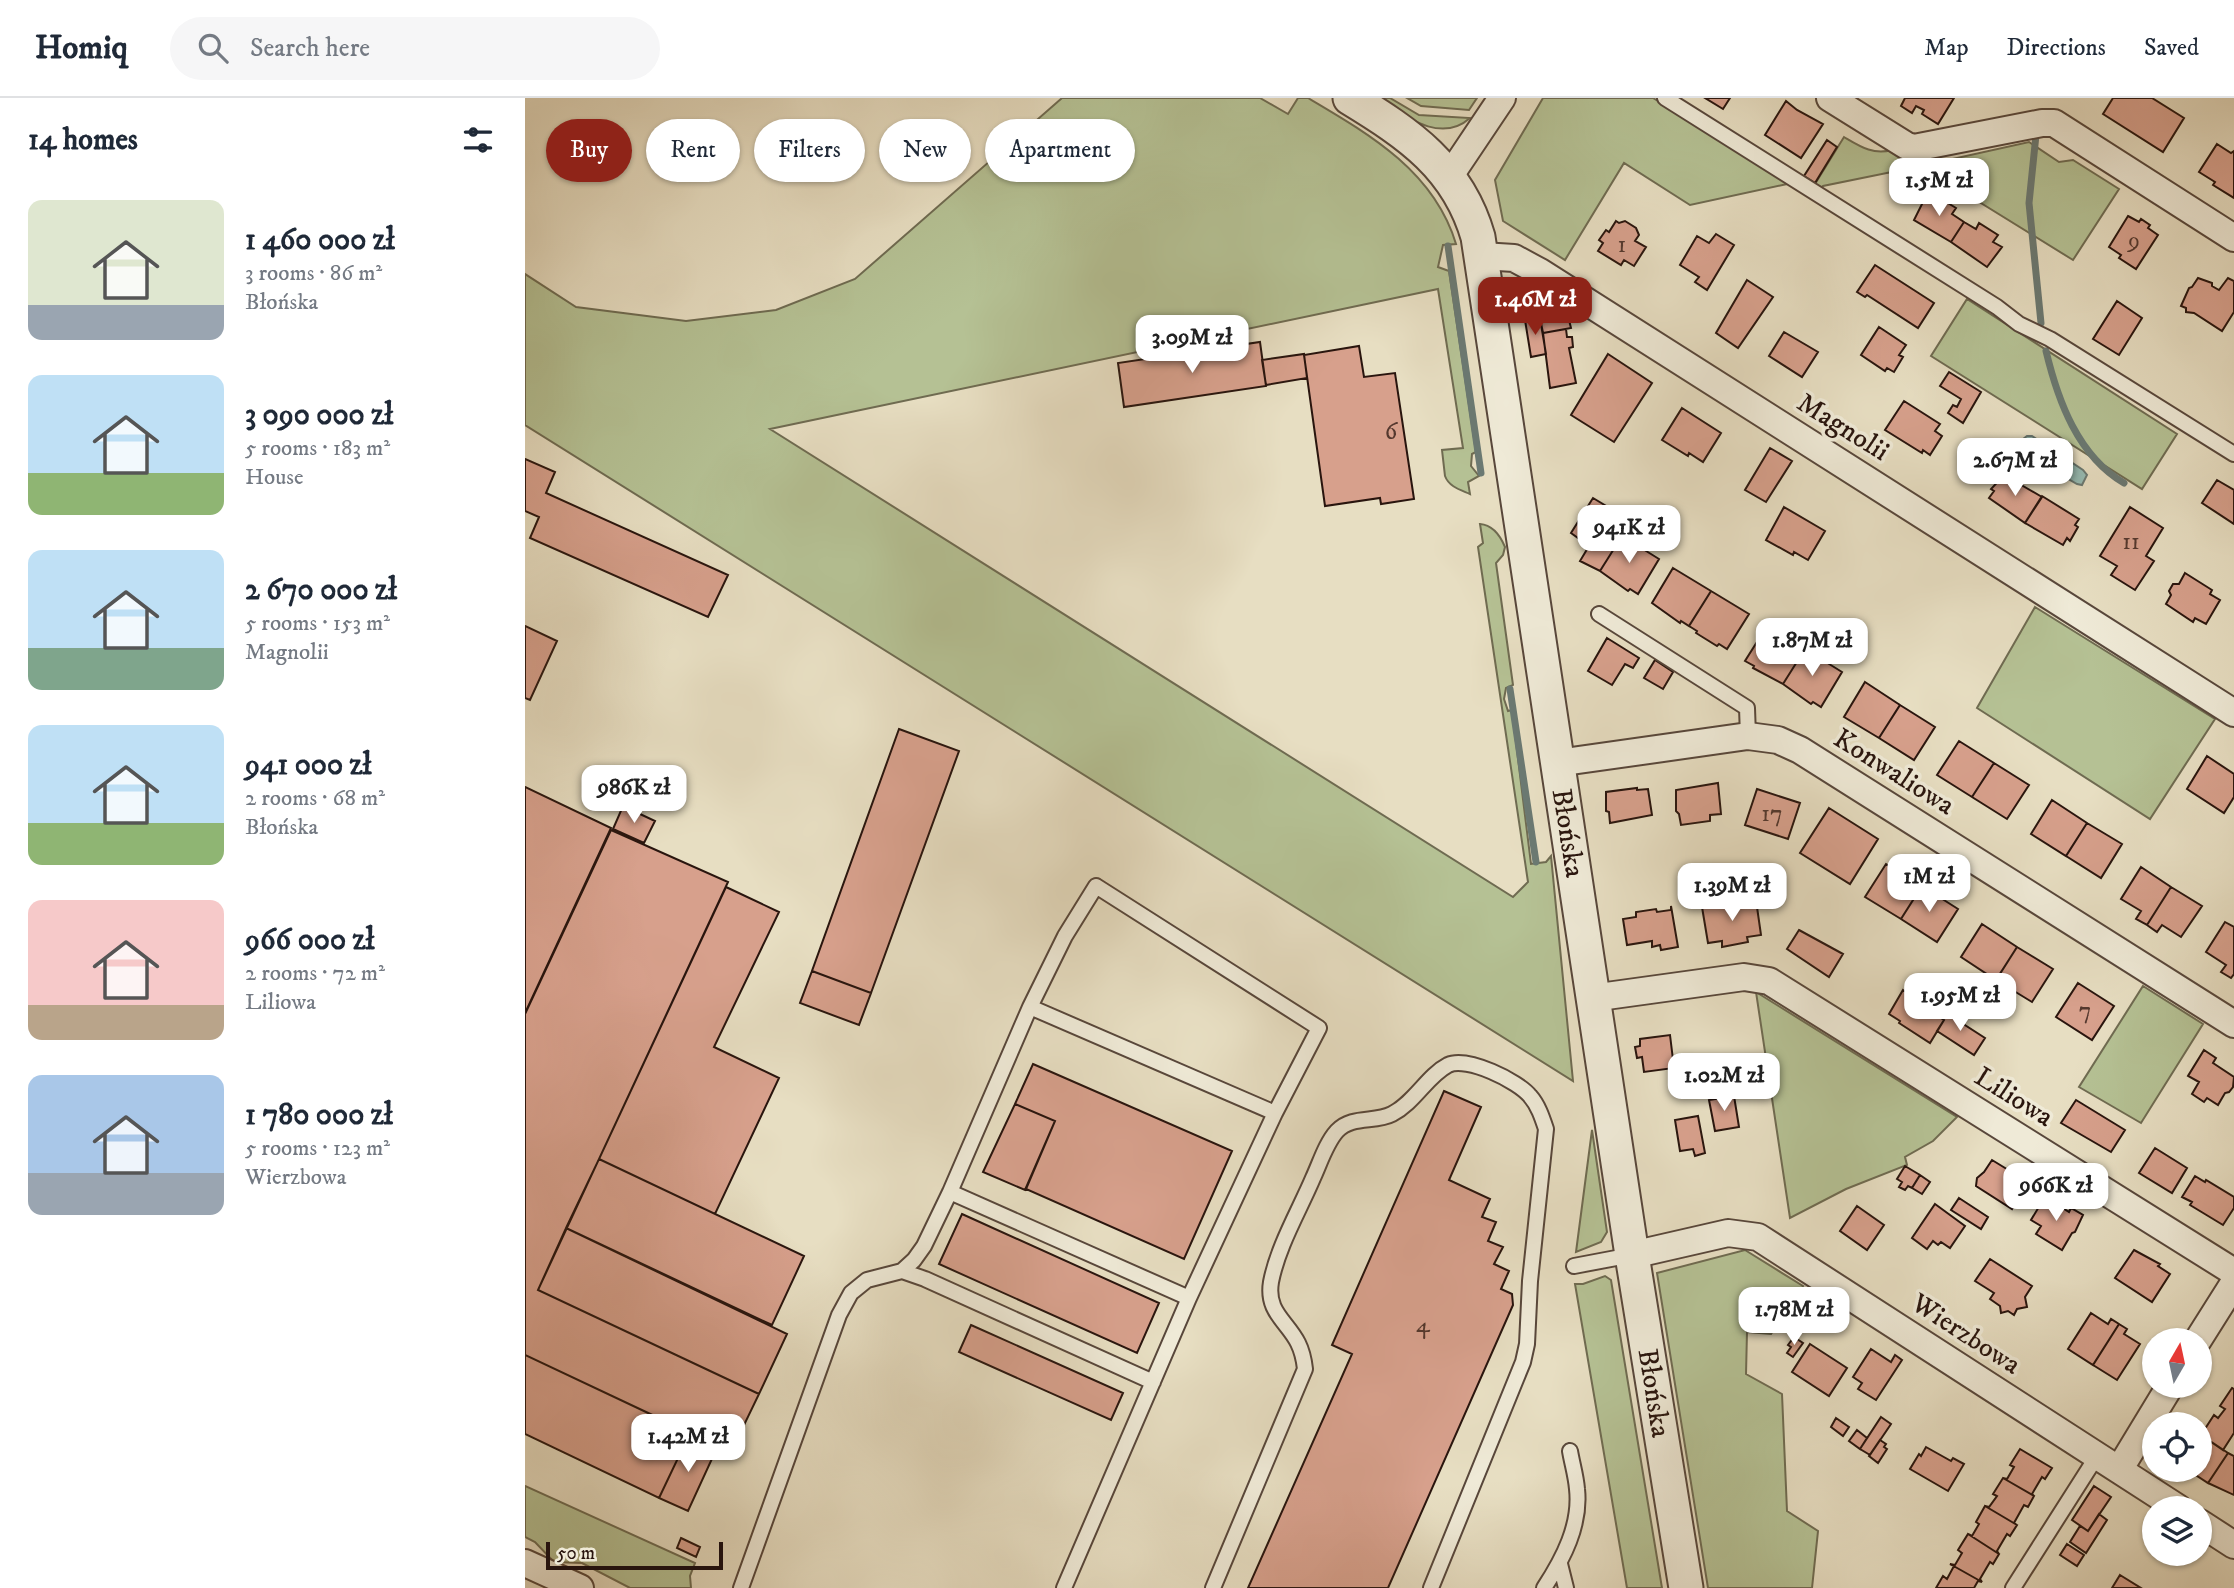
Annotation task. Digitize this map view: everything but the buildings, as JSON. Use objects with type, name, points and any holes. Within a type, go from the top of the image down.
[{"type":"street","name":"Błońska","points":[[1350,98],[1402,131],[1449,177],[1473,220],[1482,256],[1592,998],[1686,1588]]},
{"type":"street","points":[[1449,177],[1501,98]]},
{"type":"street","points":[[1830,98],[1914,148],[2054,123],[2234,238]]},
{"type":"street","name":"Magnolii","points":[[1482,256],[1514,258],[1540,272],[2234,713]]},
{"type":"street","name":"Konwaliowa","points":[[1557,763],[1748,736],[1778,740],[1800,750],[2234,1024]]},
{"type":"street","name":"Liliowa","points":[[1592,998],[1744,977],[1769,981],[2234,1272]]},
{"type":"street","name":"Wierzbowa","points":[[1632,1255],[1728,1233],[1758,1237],[2159,1496]]},
{"type":"street","points":[[2206,1328],[2234,1283]]},
{"type":"street","points":[[2108,1463],[2160,1398]]},
{"type":"street","points":[[2212,1531],[2234,1545]]},
{"type":"street","points":[[525,1563],[580,1588]]},
{"type":"lane","points":[[1665,98],[1997,307],[2019,324],[2050,339],[2234,454]]},
{"type":"lane","points":[[1599,614],[1747,708],[1748,736]]},
{"type":"lane","points":[[741,1588],[839,1315],[851,1293],[867,1280],[902,1271],[924,1245],[950,1192],[1030,1007],[1065,936],[1097,886],[1319,1028],[1275,1113],[1189,1298],[1064,1588]]},
{"type":"lane","points":[[1030,1007],[1275,1113]]},
{"type":"lane","points":[[1213,1588],[1305,1369],[1297,1342],[1275,1313],[1271,1284],[1288,1235],[1328,1145],[1338,1130],[1351,1122],[1390,1116],[1418,1094],[1440,1070],[1451,1064],[1464,1063],[1512,1082],[1529,1094],[1540,1111],[1546,1129],[1530,1281],[1527,1344],[1523,1363],[1431,1588]]},
{"type":"lane","points":[[950,1192],[1189,1298]]},
{"type":"lane","points":[[1574,1266],[1632,1255]]},
{"type":"lane","points":[[902,1271],[1153,1382]]},
{"type":"lane","points":[[1544,1588],[1560,1564],[1574,1531],[1578,1492],[1570,1451]]},
{"type":"lane","points":[[2013,1588],[2108,1463]]},
{"type":"lane","points":[[1560,1564],[1566,1588]]},
{"type":"green space","points":[[1062,98],[1260,98],[1288,114],[1298,98],[1308,98],[1397,157],[1432,195],[1446,218],[1456,244],[1443,245],[1438,267],[1449,271],[1476,452],[1472,454],[1471,466],[1479,476],[1468,482],[1470,494],[1452,485],[1445,476],[1442,450],[1463,448],[1438,289],[770,429],[1513,897],[1528,882],[1478,547],[1483,543],[1480,524],[1492,529],[1505,547],[1503,555],[1496,563],[1513,685],[1506,688],[1504,699],[1508,711],[1512,710],[1531,864],[1546,862],[1551,856],[1573,1081],[525,425],[525,274],[576,307],[686,321],[776,310],[855,279],[966,182],[971,182],[971,178],[985,165],[985,182],[1135,182],[1135,119],[1038,119]]},
{"type":"green space","points":[[1375,98],[1390,98],[1419,115],[1470,118],[1458,126],[1434,128],[1409,118]]},
{"type":"green space","points":[[1407,98],[1477,98],[1469,110],[1421,106]]},
{"type":"green space","points":[[1543,98],[1653,98],[1792,183],[1690,205],[1624,163],[1565,260],[1503,221],[1495,180]]},
{"type":"green space","points":[[1844,137],[1873,151],[1892,150],[1921,166],[1821,188],[1815,184]]},
{"type":"green space","points":[[2029,142],[2059,162],[2073,160],[2119,189],[2073,260],[1921,166]]},
{"type":"green space","points":[[1967,299],[2177,434],[2142,489],[1931,356]]},
{"type":"green space","points":[[2035,607],[2215,719],[2150,819],[1977,708]]},
{"type":"green space","points":[[2143,986],[2203,1024],[2141,1123],[2079,1087]]},
{"type":"green space","points":[[1756,992],[1957,1117],[1933,1141],[1905,1157],[1907,1165],[1846,1189],[1790,1218]]},
{"type":"green space","points":[[1592,1130],[1607,1232],[1601,1242],[1576,1252]]},
{"type":"green space","points":[[1745,1250],[1803,1286],[1771,1334],[1747,1332],[1746,1374],[1782,1394],[1787,1511],[1818,1531],[1812,1588],[1708,1588],[1657,1273]]},
{"type":"green space","points":[[1605,1276],[1611,1280],[1662,1588],[1627,1588],[1575,1284]]},
{"type":"green space","points":[[525,1486],[695,1563],[690,1576],[691,1588],[630,1588],[582,1563],[554,1562],[535,1542],[525,1537]]},
{"type":"water","points":[[2032,436],[2083,470],[2087,475],[2082,485],[2021,450],[2023,439]]},
{"type":"waterway","points":[[2036,135],[2029,203],[2041,323]]},
{"type":"waterway","points":[[1448,246],[1481,473]]},
{"type":"waterway","points":[[2046,351],[2064,408],[2082,443],[2108,472],[2124,483]]},
{"type":"waterway","points":[[1510,689],[1536,862]]}]
